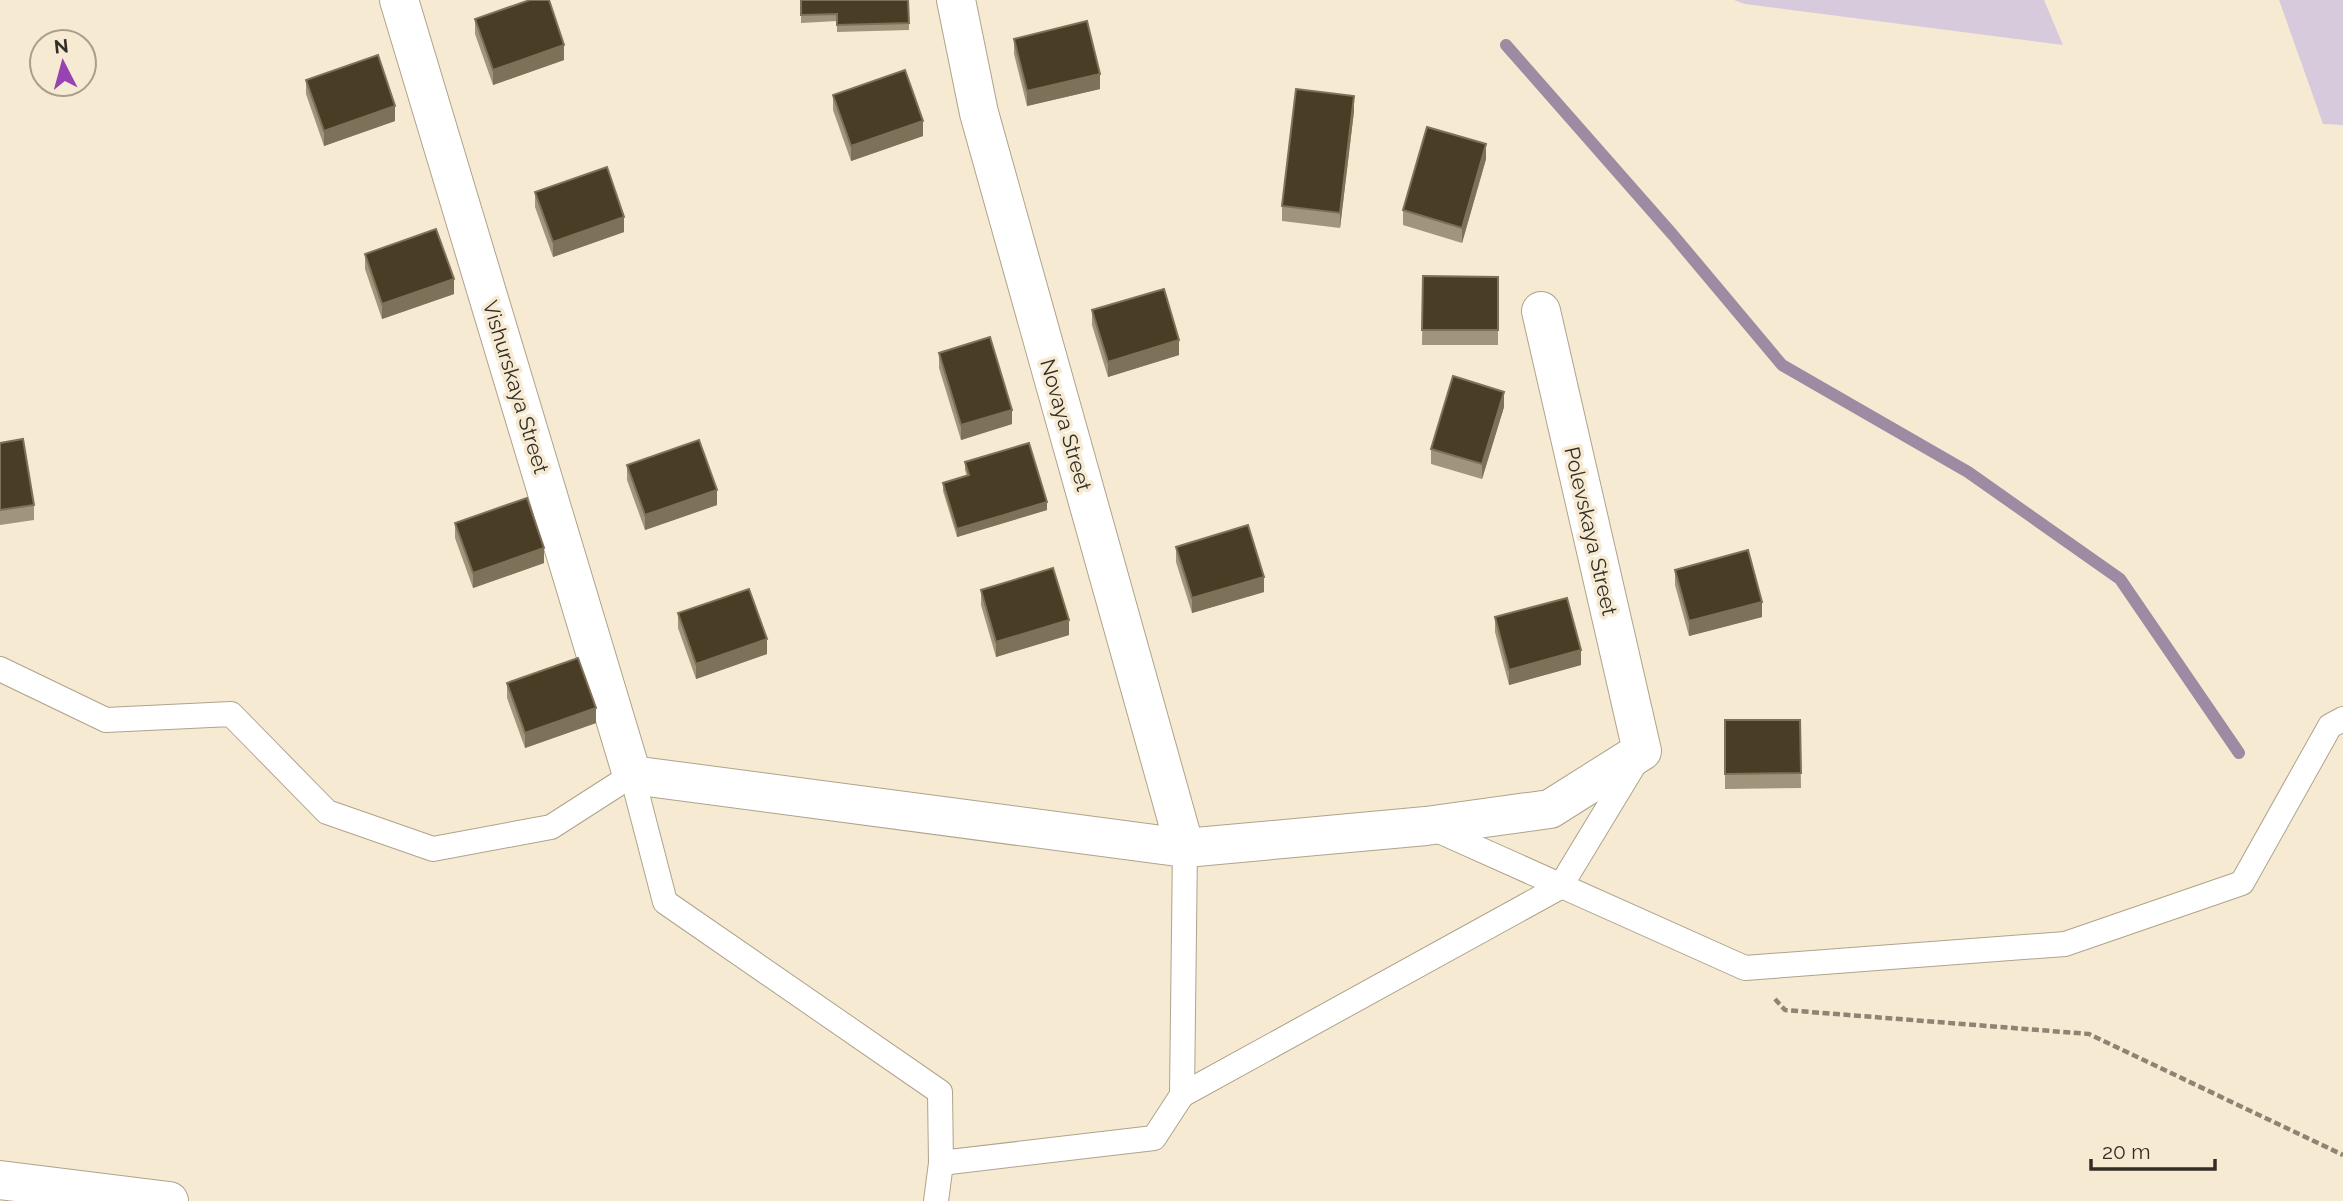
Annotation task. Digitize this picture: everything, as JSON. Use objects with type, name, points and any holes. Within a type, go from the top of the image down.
[{"type":"street","name":"Vishurskaya Street","points":[[399,0],[632,775]]},
{"type":"street","name":"Novaya Street","points":[[956,0],[979,113],[1185,848]]},
{"type":"street","name":"Polevskaya Street","points":[[1541,312],[1642,751]]},
{"type":"street","points":[[632,775],[1185,848],[1426,826],[1550,809],[1642,751]]},
{"type":"street","points":[[0,1180],[169,1201]]},
{"type":"lane","points":[[0,669],[106,720],[231,714],[327,812],[433,849],[551,827],[632,775],[665,902],[940,1092],[941,1163],[936,1201]]},
{"type":"lane","points":[[1426,826],[1745,968],[2064,944],[2242,883],[2330,726],[2343,719]]},
{"type":"lane","points":[[941,1163],[1154,1138],[1182,1095],[1560,887],[1642,751]]},
{"type":"lane","points":[[1182,1095],[1185,848]]},
{"type":"path","points":[[1745,968],[1784,1010],[2089,1034],[2343,1155]]},
{"type":"shaded area","points":[[1734,0],[2044,0],[2063,45],[1745,4]]},
{"type":"shaded area","points":[[2279,0],[2343,0],[2343,125],[2323,124]]},
{"type":"building","points":[[530,0],[549,0],[564,45],[493,70],[475,19]]},
{"type":"building","points":[[801,0],[908,0],[909,23],[837,25],[837,14],[801,15]]},
{"type":"building","points":[[1087,21],[1100,74],[1027,91],[1014,39]]},
{"type":"building","points":[[378,55],[395,106],[324,131],[306,80]]},
{"type":"building","points":[[905,70],[923,121],[851,146],[833,95]]},
{"type":"building","points":[[1296,89],[1354,96],[1340,213],[1282,206]]},
{"type":"building","points":[[1427,127],[1486,144],[1462,228],[1403,210]]},
{"type":"building","points":[[607,167],[624,217],[553,242],[535,192]]},
{"type":"building","points":[[436,229],[454,279],[382,304],[365,254]]},
{"type":"building","points":[[1423,276],[1498,277],[1498,330],[1422,330]]},
{"type":"building","points":[[1164,289],[1179,340],[1108,362],[1092,310]]},
{"type":"building","points":[[990,337],[1012,410],[961,425],[939,353]]},
{"type":"building","points":[[1453,376],[1504,392],[1482,464],[1431,449]]},
{"type":"building","points":[[23,439],[34,505],[0,510],[0,443]]},
{"type":"building","points":[[699,440],[717,490],[645,515],[627,465]]},
{"type":"building","points":[[1029,443],[1047,502],[957,529],[943,483],[969,475],[965,462]]},
{"type":"building","points":[[527,498],[544,548],[473,573],[455,523]]},
{"type":"building","points":[[1248,525],[1264,577],[1192,598],[1176,547]]},
{"type":"building","points":[[1748,550],[1762,602],[1689,621],[1675,570]]},
{"type":"building","points":[[1053,568],[1069,620],[996,642],[981,590]]},
{"type":"building","points":[[749,589],[767,639],[696,664],[678,613]]},
{"type":"building","points":[[1567,598],[1581,650],[1509,670],[1495,617]]},
{"type":"building","points":[[578,658],[596,708],[525,733],[507,683]]},
{"type":"building","points":[[1725,720],[1800,720],[1801,773],[1725,774]]},
{"type":"waterway","points":[[1506,45],[1673,235],[1782,365],[1968,472],[2120,579],[2239,753]]}]
